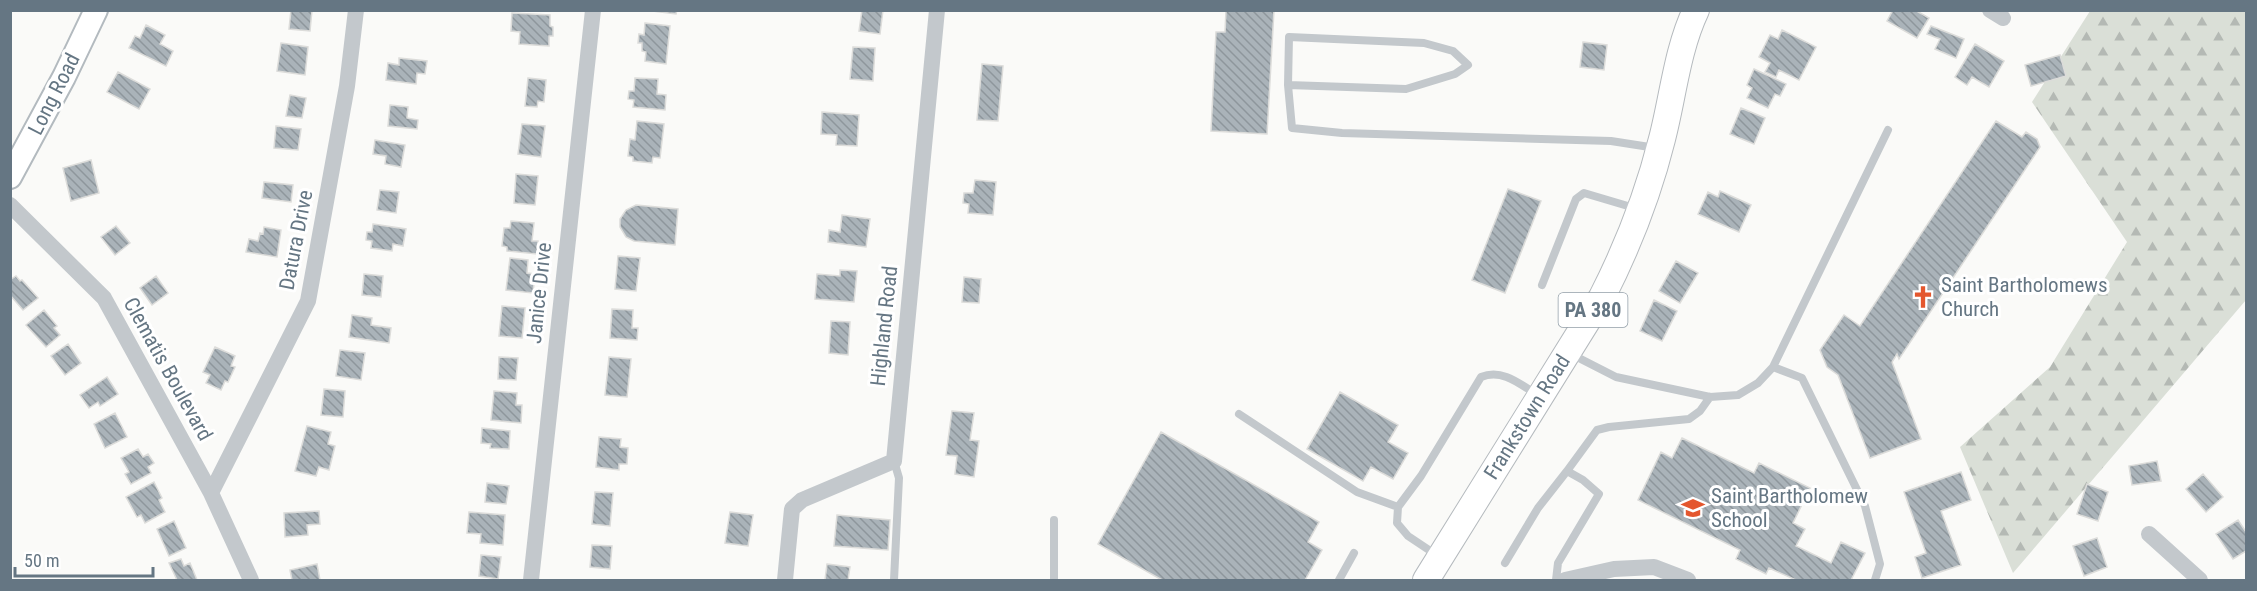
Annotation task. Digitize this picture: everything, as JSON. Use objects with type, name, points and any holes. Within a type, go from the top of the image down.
[{"type":"main road","name":"Frankstown Road","points":[[1426,580],[1602,297],[1633,232],[1659,149],[1682,51],[1696,10]]},
{"type":"street","name":"Long Road","points":[[10,177],[64,77],[96,10]]},
{"type":"street","name":"Datura Drive","points":[[211,493],[308,301],[347,86],[356,10]]},
{"type":"street","name":"Janice Drive","points":[[531,580],[593,10]]},
{"type":"street","name":"Highland Road","points":[[894,461],[937,10]]},
{"type":"street","name":"Clematis Boulevard","points":[[10,205],[104,298],[211,493],[250,580]]},
{"type":"street","points":[[785,580],[792,509],[802,500],[894,461]]},
{"type":"street","points":[[2149,534],[2200,580]]},
{"type":"street","points":[[1565,580],[1614,568],[1654,567],[1688,580]]},
{"type":"lane","points":[[1288,85],[1406,89],[1455,75],[1468,65],[1453,51],[1424,42],[1289,37],[1288,85],[1292,128],[1342,133],[1611,141],[1659,149]]},
{"type":"lane","points":[[1568,352],[1616,377],[1710,397],[1738,395],[1758,383],[1773,367],[1888,130]]},
{"type":"lane","points":[[1542,285],[1576,199],[1584,192],[1641,210]]},
{"type":"lane","points":[[1773,367],[1802,378],[1865,507],[1880,564],[1875,580]]},
{"type":"lane","points":[[1441,558],[1408,536],[1397,523],[1398,507],[1421,476],[1481,377],[1491,373],[1505,376],[1540,397]]},
{"type":"lane","points":[[1505,563],[1538,508],[1597,430],[1689,419],[1700,411],[1710,397]]},
{"type":"lane","points":[[1239,414],[1357,492],[1398,507]]},
{"type":"lane","points":[[894,461],[899,478],[894,580]]},
{"type":"lane","points":[[1556,580],[1558,563],[1599,495],[1567,471]]},
{"type":"lane","points":[[1054,520],[1054,580]]},
{"type":"lane","points":[[1339,580],[1354,553]]},
{"type":"green space","points":[[2090,11],[2246,11],[2246,300],[2013,573],[1960,447],[2050,367],[2127,242],[2032,102]]},
{"type":"building","points":[[291,10],[312,10],[310,31],[289,29]]},
{"type":"building","points":[[644,10],[677,10],[676,14]]},
{"type":"building","points":[[862,10],[883,10],[880,34],[859,31]]},
{"type":"building","points":[[1226,10],[1274,10],[1267,134],[1211,131],[1216,32],[1225,32]]},
{"type":"building","points":[[1893,10],[1915,10],[1929,18],[1917,38],[1887,21]]},
{"type":"building","points":[[512,13],[550,15],[553,36],[549,36],[549,46],[519,44],[520,32],[511,31]]},
{"type":"building","points":[[645,23],[670,26],[666,64],[645,61],[646,52],[642,51],[642,43],[638,43],[639,34],[644,35]]},
{"type":"building","points":[[146,25],[165,35],[160,44],[173,51],[166,66],[129,48],[135,36],[140,38]]},
{"type":"building","points":[[1931,26],[1964,39],[1956,58],[1935,49],[1940,39],[1927,34]]},
{"type":"building","points":[[1782,30],[1816,47],[1799,80],[1779,70],[1776,77],[1765,72],[1770,63],[1759,57],[1770,35],[1778,39]]},
{"type":"building","points":[[1583,42],[1607,45],[1604,70],[1580,67]]},
{"type":"building","points":[[281,43],[308,47],[305,75],[277,71]]},
{"type":"building","points":[[1975,44],[2004,61],[1989,87],[1972,77],[1967,85],[1955,77]]},
{"type":"building","points":[[853,47],[875,48],[873,81],[850,79]]},
{"type":"building","points":[[2060,55],[2066,76],[2031,86],[2025,65]]},
{"type":"building","points":[[399,58],[427,61],[425,74],[417,73],[416,84],[386,80],[388,63],[399,65]]},
{"type":"building","points":[[982,64],[1003,66],[998,121],[977,120]]},
{"type":"building","points":[[1754,69],[1786,84],[1780,96],[1775,94],[1768,108],[1747,98],[1752,88],[1747,85]]},
{"type":"building","points":[[118,72],[150,89],[139,109],[107,92]]},
{"type":"building","points":[[528,78],[546,80],[544,102],[538,101],[537,107],[525,106]]},
{"type":"building","points":[[635,78],[658,79],[657,94],[666,95],[665,110],[633,107],[634,100],[628,99],[629,91],[634,91]]},
{"type":"building","points":[[290,95],[306,98],[302,118],[286,116]]},
{"type":"building","points":[[390,105],[408,107],[407,118],[418,120],[417,129],[388,126]]},
{"type":"building","points":[[1741,108],[1765,118],[1754,144],[1730,134]]},
{"type":"building","points":[[822,112],[859,115],[857,146],[836,145],[837,135],[821,134]]},
{"type":"building","points":[[637,121],[664,124],[660,158],[653,157],[652,163],[633,161],[633,157],[628,156],[630,139],[635,140]]},
{"type":"building","points":[[1996,121],[2022,137],[2026,132],[2037,139],[2040,147],[1899,359],[1897,354],[1892,362],[1921,439],[1870,458],[1838,375],[1827,367],[1820,350],[1844,315],[1860,326]]},
{"type":"building","points":[[522,124],[545,126],[541,157],[518,154]]},
{"type":"building","points":[[276,126],[301,129],[298,150],[274,148]]},
{"type":"building","points":[[375,140],[405,145],[401,167],[385,164],[386,156],[373,154]]},
{"type":"building","points":[[91,160],[99,193],[71,201],[63,168]]},
{"type":"building","points":[[516,174],[538,176],[535,205],[514,203]]},
{"type":"building","points":[[975,180],[996,182],[993,215],[968,213],[969,204],[963,203],[964,193],[973,193]]},
{"type":"building","points":[[264,182],[293,185],[291,202],[262,198]]},
{"type":"building","points":[[1508,189],[1541,201],[1505,293],[1472,280]]},
{"type":"building","points":[[380,190],[399,192],[396,213],[377,210]]},
{"type":"building","points":[[1720,191],[1751,205],[1739,232],[1698,214],[1708,192],[1718,197]]},
{"type":"building","points":[[636,205],[678,209],[675,245],[634,241],[626,237],[620,227],[620,219],[626,210]]},
{"type":"building","points":[[842,215],[870,219],[866,247],[828,242],[829,230],[840,232]]},
{"type":"building","points":[[511,221],[534,223],[532,241],[538,241],[537,254],[507,251],[507,247],[502,246],[504,228],[510,228]]},
{"type":"building","points":[[373,224],[406,229],[403,246],[393,244],[392,251],[371,248],[372,241],[366,240],[367,232],[372,232]]},
{"type":"building","points":[[116,226],[130,243],[115,255],[101,237]]},
{"type":"building","points":[[264,227],[281,230],[277,257],[246,252],[249,239],[258,241],[260,233],[263,234]]},
{"type":"building","points":[[618,256],[640,258],[636,291],[615,289]]},
{"type":"building","points":[[510,258],[528,260],[527,273],[535,274],[533,293],[506,290]]},
{"type":"building","points":[[1676,261],[1698,273],[1680,303],[1659,291]]},
{"type":"building","points":[[840,270],[857,271],[854,302],[815,299],[817,274],[840,276]]},
{"type":"building","points":[[364,274],[383,276],[381,297],[362,295]]},
{"type":"building","points":[[16,276],[38,298],[23,310],[10,295],[10,280]]},
{"type":"building","points":[[156,276],[168,293],[152,305],[140,288]]},
{"type":"building","points":[[964,277],[981,279],[979,303],[962,302]]},
{"type":"building","points":[[1654,300],[1677,311],[1662,341],[1640,331]]},
{"type":"building","points":[[502,306],[525,308],[522,338],[499,336]]},
{"type":"building","points":[[612,309],[633,310],[632,328],[638,328],[637,340],[610,338]]},
{"type":"building","points":[[44,310],[57,326],[54,328],[60,335],[46,347],[26,325]]},
{"type":"building","points":[[352,315],[372,318],[371,325],[391,328],[389,343],[349,337]]},
{"type":"building","points":[[831,321],[850,322],[848,355],[829,353]]},
{"type":"building","points":[[68,344],[81,363],[65,375],[51,356]]},
{"type":"building","points":[[215,347],[235,356],[231,366],[235,367],[228,382],[225,381],[221,390],[206,383],[210,375],[203,372]]},
{"type":"building","points":[[340,350],[365,353],[361,380],[336,376]]},
{"type":"building","points":[[499,357],[518,358],[516,380],[498,379]]},
{"type":"building","points":[[609,357],[631,359],[627,397],[605,395]]},
{"type":"building","points":[[107,377],[118,394],[100,406],[98,402],[89,408],[80,395]]},
{"type":"building","points":[[324,389],[345,391],[343,417],[321,415]]},
{"type":"building","points":[[494,391],[517,393],[516,405],[522,405],[521,423],[491,420]]},
{"type":"building","points":[[1340,392],[1398,425],[1388,442],[1408,453],[1393,479],[1371,467],[1363,481],[1307,449]]},
{"type":"building","points":[[952,411],[974,413],[970,440],[979,441],[974,477],[955,474],[957,456],[946,455]]},
{"type":"building","points":[[115,413],[127,437],[105,448],[94,424]]},
{"type":"building","points":[[307,426],[331,432],[328,444],[335,446],[329,470],[319,467],[316,476],[295,471]]},
{"type":"building","points":[[482,428],[510,431],[509,449],[490,448],[491,444],[481,443]]},
{"type":"building","points":[[1161,432],[1319,522],[1308,542],[1322,550],[1305,580],[1162,580],[1098,544]]},
{"type":"building","points":[[599,437],[621,439],[620,447],[628,448],[627,464],[619,464],[619,470],[596,467]]},
{"type":"building","points":[[1682,438],[1754,473],[1759,463],[1810,488],[1793,523],[1805,529],[1796,546],[1831,563],[1841,542],[1865,553],[1851,580],[1796,580],[1769,568],[1766,574],[1736,559],[1740,550],[1638,500],[1661,452],[1672,458]]},
{"type":"building","points":[[138,449],[143,457],[148,454],[154,463],[148,467],[151,473],[131,484],[125,474],[129,472],[121,458]]},
{"type":"building","points":[[2157,461],[2161,481],[2132,485],[2129,466]]},
{"type":"building","points":[[1961,472],[1971,500],[1941,511],[1961,565],[1922,578],[1915,557],[1926,553],[1904,492]]},
{"type":"building","points":[[2203,474],[2223,497],[2206,512],[2186,489]]},
{"type":"building","points":[[154,482],[162,498],[159,500],[165,512],[145,523],[141,515],[137,517],[126,497]]},
{"type":"building","points":[[487,483],[509,486],[506,504],[485,502]]},
{"type":"building","points":[[2087,484],[2108,492],[2098,521],[2077,514]]},
{"type":"building","points":[[595,492],[613,493],[610,526],[592,524]]},
{"type":"building","points":[[319,511],[320,524],[307,525],[308,535],[285,537],[284,513]]},
{"type":"building","points":[[469,512],[505,515],[503,545],[480,543],[481,534],[467,533]]},
{"type":"building","points":[[730,512],[753,515],[748,546],[725,543]]},
{"type":"building","points":[[837,515],[890,520],[888,550],[834,546]]},
{"type":"building","points":[[2238,520],[2246,532],[2246,551],[2233,559],[2216,534]]},
{"type":"building","points":[[174,521],[186,548],[169,556],[157,529]]},
{"type":"building","points":[[2097,538],[2107,567],[2084,576],[2073,546]]},
{"type":"building","points":[[592,545],[612,546],[610,569],[590,567]]},
{"type":"building","points":[[481,555],[501,557],[498,579],[479,576]]},
{"type":"building","points":[[181,559],[184,566],[190,563],[197,580],[177,580],[169,563]]},
{"type":"building","points":[[317,564],[320,580],[292,580],[290,570]]},
{"type":"building","points":[[827,564],[850,567],[848,580],[825,580]]},
{"type":"place","name":"Saint Bartholomews Church","points":[[1923,297]]},
{"type":"place","name":"Saint Bartholomew School","points":[[1693,508]]}]
